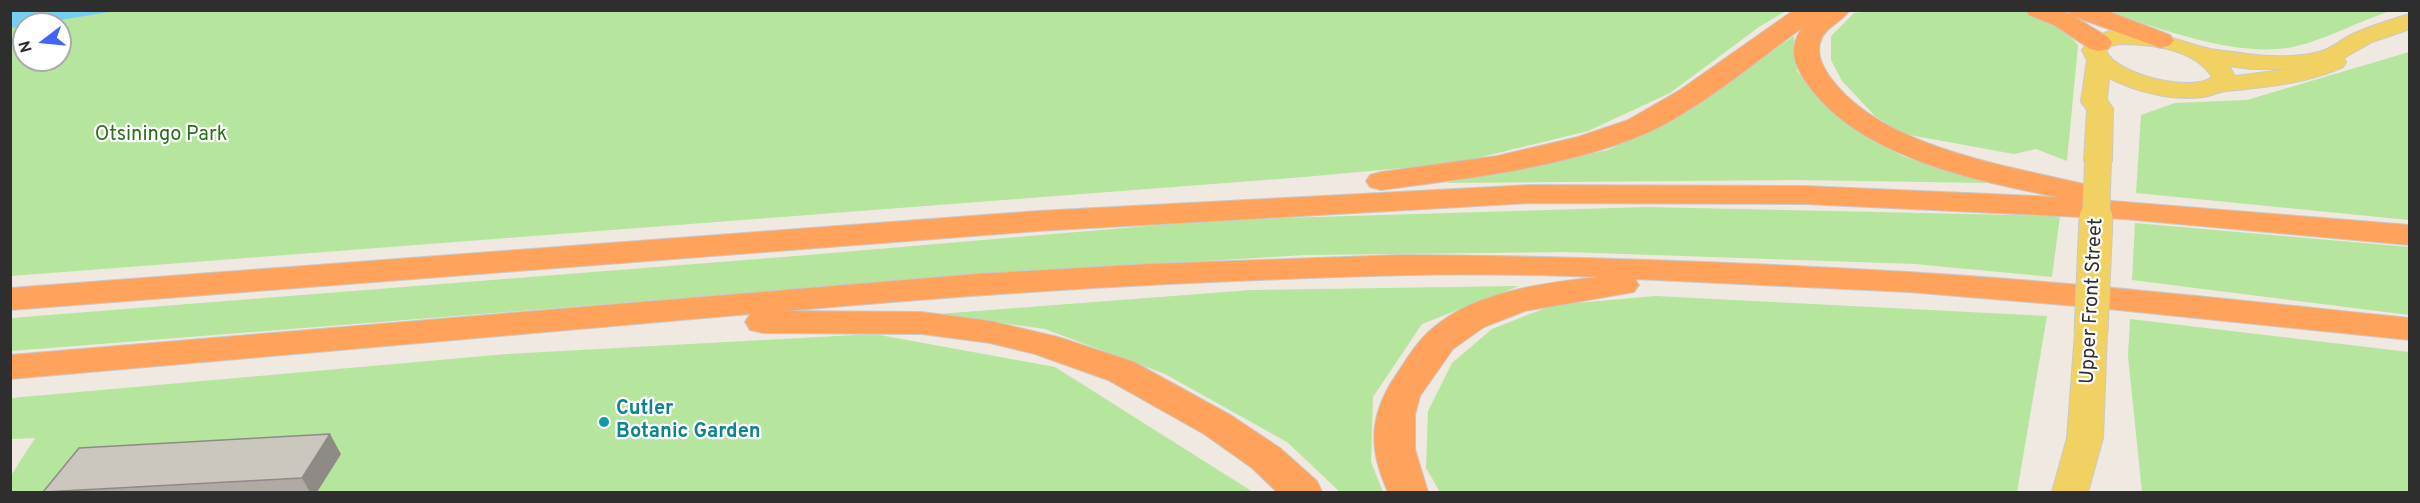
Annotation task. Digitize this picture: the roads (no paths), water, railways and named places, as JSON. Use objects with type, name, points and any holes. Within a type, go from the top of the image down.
[{"type":"highway","points":[[1038,221],[1420,176],[1497,165],[1587,144],[1638,126],[1690,96],[1811,10]]},
{"type":"highway","points":[[1838,10],[1813,29],[1806,40],[1805,52],[1808,66],[1816,80],[1844,109],[1899,141],[1944,159],[1996,175],[2220,218]]},
{"type":"highway","points":[[2038,10],[2063,20],[2099,51]]},
{"type":"highway","points":[[2080,10],[2160,40]]},
{"type":"highway","points":[[10,299],[1038,221],[1405,199],[1615,192],[1805,195],[2124,210],[2409,235]]},
{"type":"highway","points":[[10,368],[977,284],[1150,274],[1400,266],[1552,266],[1823,278],[2089,296],[2409,329]]},
{"type":"highway","points":[[1408,492],[1395,454],[1395,420],[1399,402],[1426,357],[1451,332],[1484,313],[1520,300],[1573,290],[1625,285],[1823,278]]},
{"type":"highway","points":[[375,335],[527,334],[780,322],[922,323],[990,332],[1045,345],[1121,371],[1218,425],[1266,458],[1302,492]]},
{"type":"main road","points":[[2331,56],[2334,62],[2303,74],[2266,81],[2219,84],[2195,90],[2158,86],[2121,75],[2099,51],[2127,37],[2160,40],[2200,54],[2234,60],[2269,63],[2298,62],[2331,56],[2364,37],[2409,21]]},
{"type":"main road","name":"Upper Front Street","points":[[2070,492],[2085,438],[2100,108],[2094,102],[2099,51]]},
{"type":"main road","points":[[2200,54],[2221,69],[2224,77],[2219,84]]},
{"type":"main road","points":[[2100,108],[2127,93],[2158,86]]},
{"type":"water","points":[[11,10],[115,10],[72,18],[72,12],[12,12],[11,28]]},
{"type":"place","name":"Cutler Botanic Garden","points":[[604,422]]},
{"type":"park label","name":"Otsiningo Park","points":[[161,136]]}]
